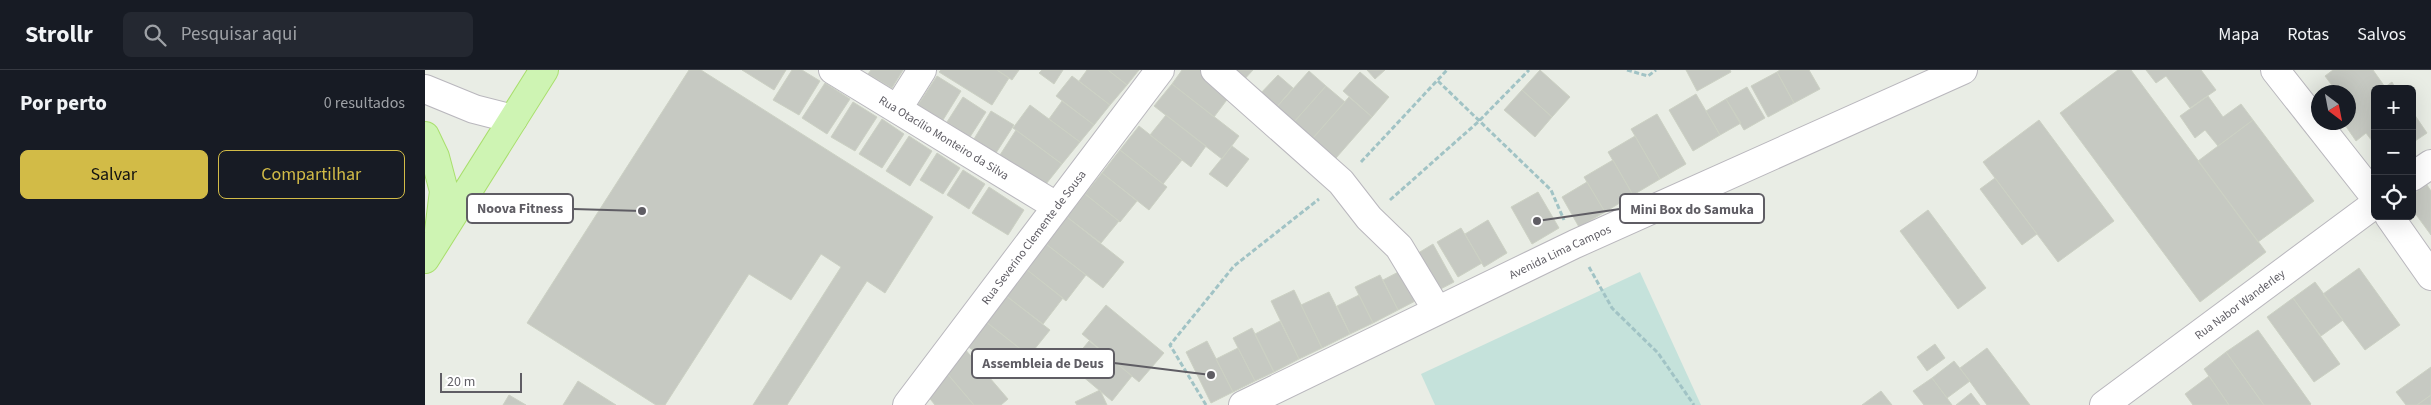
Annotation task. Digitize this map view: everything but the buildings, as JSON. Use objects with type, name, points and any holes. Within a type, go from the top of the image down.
[{"type":"main road","points":[[432,248],[513,119],[539,72]]},
{"type":"main road","points":[[425,136],[435,157],[444,190],[432,248]]},
{"type":"street","name":"Rua Otacílio Monteiro da Silva","points":[[833,70],[1056,206]]},
{"type":"street","points":[[898,108],[922,70]]},
{"type":"street","name":"Rua Severino Clemente de Sousa","points":[[907,405],[1160,70]]},
{"type":"street","points":[[1215,70],[1341,182],[1369,218],[1399,247],[1437,310]]},
{"type":"street","name":"Avenida Lima Campos","points":[[1243,405],[1575,244],[1963,70]]},
{"type":"street","points":[[2275,70],[2371,192]]},
{"type":"street","points":[[425,89],[474,109],[513,119]]},
{"type":"street","points":[[2416,175],[2431,164]]},
{"type":"street","name":"Rua Nabor Wanderley","points":[[2103,405],[2371,207]]},
{"type":"street","points":[[2392,220],[2431,276]]},
{"type":"path","points":[[1206,405],[1170,345],[1234,266],[1341,182],[1438,82],[1447,70]]},
{"type":"path","points":[[1369,218],[1478,122],[1529,70]]},
{"type":"path","points":[[1627,70],[1648,76],[1656,70]]},
{"type":"path","points":[[1438,82],[1551,190],[1575,244],[1612,308],[1658,353],[1694,405]]},
{"type":"shaded area","points":[[1640,272],[1701,405],[1435,405],[1421,374]]},
{"type":"place","name":"Noova Fitness","points":[[642,211]]},
{"type":"place","name":"Mini Box do Samuka","points":[[1537,221]]},
{"type":"place","name":"Assembleia de Deus","points":[[1211,375]]}]
